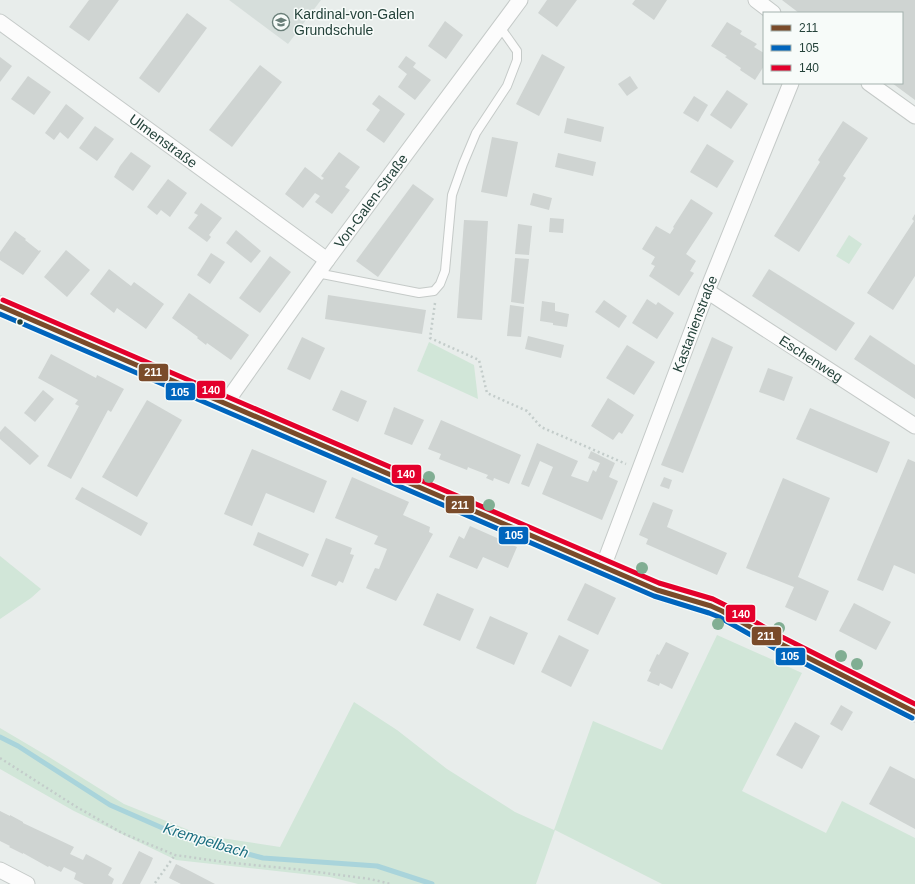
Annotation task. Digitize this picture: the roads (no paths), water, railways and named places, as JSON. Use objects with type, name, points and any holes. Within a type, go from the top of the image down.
[{"type":"street","name":"Von-Galen-Straße","points":[[225,404],[317,273],[520,0]]},
{"type":"street","points":[[756,0],[773,12]]},
{"type":"street","name":"Ulmenstraße","points":[[0,22],[327,260]]},
{"type":"street","name":"Kastanienstraße","points":[[603,567],[707,291],[791,84]]},
{"type":"street","points":[[870,84],[915,116]]},
{"type":"street","name":"Eschenweg","points":[[707,291],[915,426]]},
{"type":"street","points":[[0,306],[657,590],[711,606],[779,643],[915,712]]},
{"type":"street","points":[[0,870],[26,884]]},
{"type":"lane","points":[[317,273],[419,293],[434,291],[440,284],[444,271],[452,195],[476,133],[507,86],[517,60],[517,51],[500,27]]},
{"type":"waterway","name":"Krempelbach","points":[[0,737],[18,746],[110,805],[183,837],[263,858],[377,866],[432,884]]},
{"type":"place","name":"Kardinal-von-Galen Grundschule","points":[[281,22]]}]
